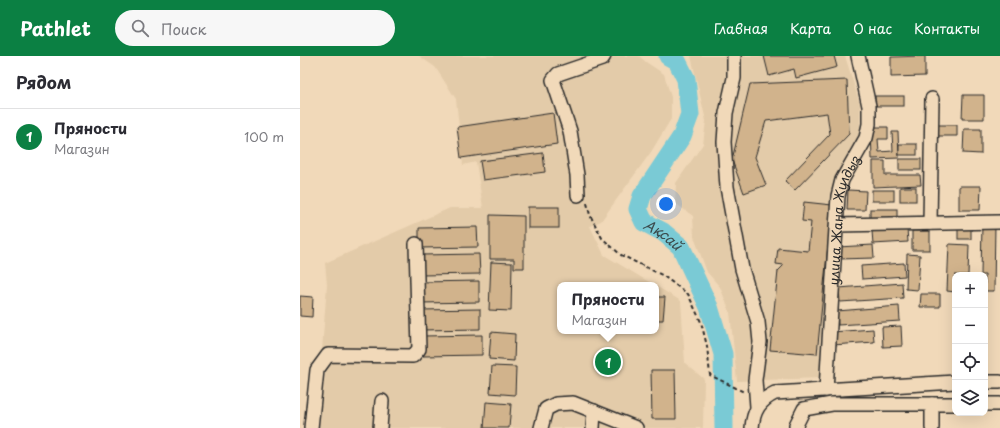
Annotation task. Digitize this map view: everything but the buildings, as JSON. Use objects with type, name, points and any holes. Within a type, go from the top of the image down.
[{"type":"street","points":[[582,197],[570,130],[554,80],[558,74],[602,59],[604,56]]},
{"type":"street","points":[[734,56],[734,78],[726,113],[724,142],[727,187],[742,269],[758,322],[760,342],[755,380],[757,407],[752,428]]},
{"type":"street","name":"улица Жана Жулдыз","points":[[826,390],[838,196],[842,180],[866,138],[869,124],[869,106],[858,56]]},
{"type":"street","points":[[930,223],[932,98]]},
{"type":"street","points":[[836,225],[1000,222]]},
{"type":"street","points":[[311,428],[317,370],[328,355],[413,356],[419,349],[416,244]]},
{"type":"street","points":[[757,407],[766,397],[775,393],[952,382]]},
{"type":"street","points":[[988,382],[1000,382]]},
{"type":"street","points":[[380,428],[382,401]]},
{"type":"street","points":[[541,428],[546,409],[556,404],[573,403],[636,428]]},
{"type":"street","points":[[796,428],[804,409],[832,404],[952,404]]},
{"type":"street","points":[[932,404],[932,428]]},
{"type":"street","points":[[988,404],[1000,404]]},
{"type":"street","points":[[593,428],[594,411]]},
{"type":"path","points":[[582,197],[602,238],[621,255],[662,275],[688,294],[701,322],[707,346],[710,375],[735,386]]},
{"type":"shaded area","points":[[419,56],[639,56],[664,74],[671,97],[671,119],[651,152],[601,221],[590,226],[604,255],[649,282],[557,282],[557,334],[659,334],[659,288],[681,301],[685,363],[704,379],[703,428],[318,428],[326,367],[322,350],[327,285],[325,263],[450,208],[483,208],[476,162],[463,165],[456,99],[435,67]]},
{"type":"shaded area","points":[[691,56],[845,56],[860,104],[860,134],[833,188],[821,378],[737,381],[730,312],[720,287],[707,272],[694,237],[693,216],[675,203],[676,183],[703,144],[706,121]]},
{"type":"waterway","name":"Ақсай","points":[[668,56],[677,61],[686,79],[690,114],[682,136],[642,196],[638,209],[644,222],[663,232],[681,247],[709,307],[723,354],[724,428]]},
{"type":"place","name":"Пряности","points":[[608,362]]}]
